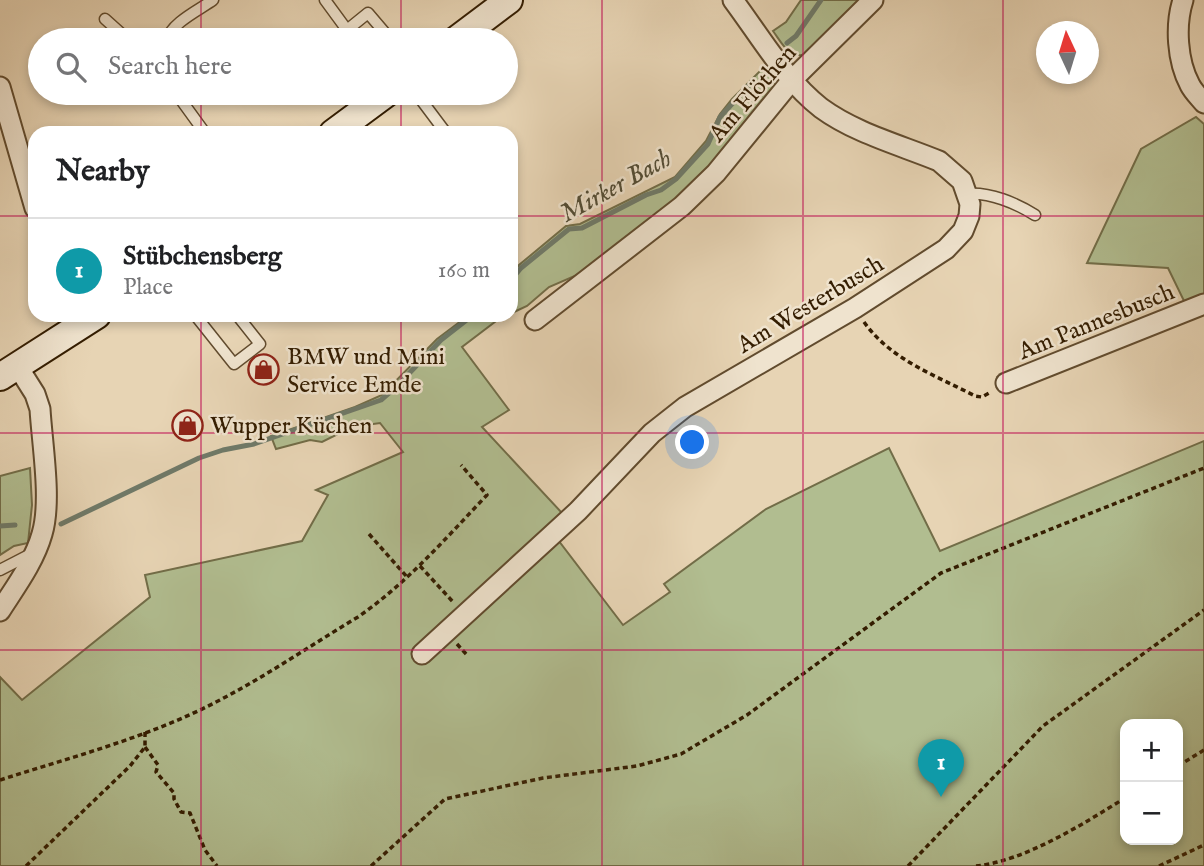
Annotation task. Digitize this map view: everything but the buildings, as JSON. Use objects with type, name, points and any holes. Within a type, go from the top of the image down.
[{"type":"main road","points":[[472,28],[509,0]]},
{"type":"main road","points":[[342,126],[370,105]]},
{"type":"main road","points":[[9,372],[69,324]]},
{"type":"street","points":[[733,0],[792,80],[821,108],[846,123],[939,161],[962,181],[967,194]]},
{"type":"street","name":"Am Flöthen","points":[[535,320],[682,205],[716,173],[792,80],[873,0]]},
{"type":"street","points":[[1183,0],[1178,40],[1181,59],[1189,85],[1204,103]]},
{"type":"street","points":[[0,87],[28,184]]},
{"type":"street","name":"Am Westerbusch","points":[[422,654],[578,511],[663,424],[685,407],[855,309],[946,248],[963,231],[969,216],[967,194]]},
{"type":"street","name":"Am Pannesbusch","points":[[1006,383],[1204,304]]},
{"type":"street","points":[[0,611],[21,580],[35,552],[46,512],[40,408],[35,394],[9,372]]},
{"type":"lane","points":[[175,28],[214,0]]},
{"type":"lane","points":[[325,0],[346,28]]},
{"type":"lane","points":[[349,28],[368,13],[381,28]]},
{"type":"lane","points":[[104,19],[114,28]]},
{"type":"lane","points":[[185,105],[200,126]]},
{"type":"lane","points":[[425,105],[441,126]]},
{"type":"lane","points":[[967,194],[980,193],[1022,207],[1035,215]]},
{"type":"lane","points":[[201,322],[234,364],[260,344],[243,322]]},
{"type":"lane","points":[[0,570],[35,552]]},
{"type":"path","points":[[855,309],[873,335],[917,369],[975,396],[986,395]]},
{"type":"path","points":[[0,780],[145,732],[217,702],[358,617],[420,566],[487,495],[461,465]]},
{"type":"path","points":[[372,866],[445,799],[543,778],[636,766],[681,754],[747,715],[942,573],[1204,468]]},
{"type":"path","points":[[369,534],[407,577]]},
{"type":"path","points":[[420,566],[454,603]]},
{"type":"path","points":[[908,866],[1043,726],[1204,610]]},
{"type":"path","points":[[461,649],[467,655]]},
{"type":"path","points":[[145,732],[145,747],[158,765],[156,772],[174,793],[181,812],[190,813],[205,850],[217,866]]},
{"type":"path","points":[[26,866],[130,766],[145,747]]},
{"type":"path","points":[[1183,763],[1204,750]]},
{"type":"path","points":[[976,866],[996,865],[1076,828],[1120,801]]},
{"type":"path","points":[[1159,866],[1204,845]]},
{"type":"green space","points":[[801,0],[864,0],[807,54],[795,55],[773,31],[786,22]]},
{"type":"green space","points":[[774,66],[777,71],[777,85],[700,182],[584,272],[549,287],[518,310],[519,265],[566,226],[580,224],[675,177],[706,141],[720,114],[732,99],[763,68],[766,73]]},
{"type":"green space","points":[[1196,117],[1204,124],[1204,295],[1185,303],[1168,268],[1087,263],[1141,149]]},
{"type":"green space","points":[[460,322],[495,322],[462,347],[509,410],[482,427],[562,513],[549,528],[623,625],[670,592],[664,584],[766,509],[889,448],[940,551],[1204,441],[1204,866],[0,866],[0,677],[22,700],[150,597],[145,575],[302,541],[328,495],[316,490],[403,452],[380,423],[352,427],[322,442],[310,440],[276,449],[271,436],[382,395],[437,339]]},
{"type":"green space","points":[[30,468],[32,505],[28,543],[14,546],[0,555],[0,476]]},
{"type":"waterway","name":"Mirker Bach","points":[[787,43],[796,36],[821,0]]},
{"type":"waterway","name":"Mirker Bach","points":[[518,272],[569,229],[582,228],[661,190],[676,179],[708,144],[720,117],[753,81]]},
{"type":"waterway","name":"Mirker Bach","points":[[61,524],[199,458],[254,444],[381,400],[441,340],[464,322]]},
{"type":"waterway","name":"Mirker Bach","points":[[0,526],[15,525]]},
{"type":"place","name":"BMW und Mini Service Emde","points":[[264,370]]},
{"type":"place","name":"Wupper Küchen","points":[[187,425]]},
{"type":"place","name":"Stübchensberg","points":[[941,797]]}]
